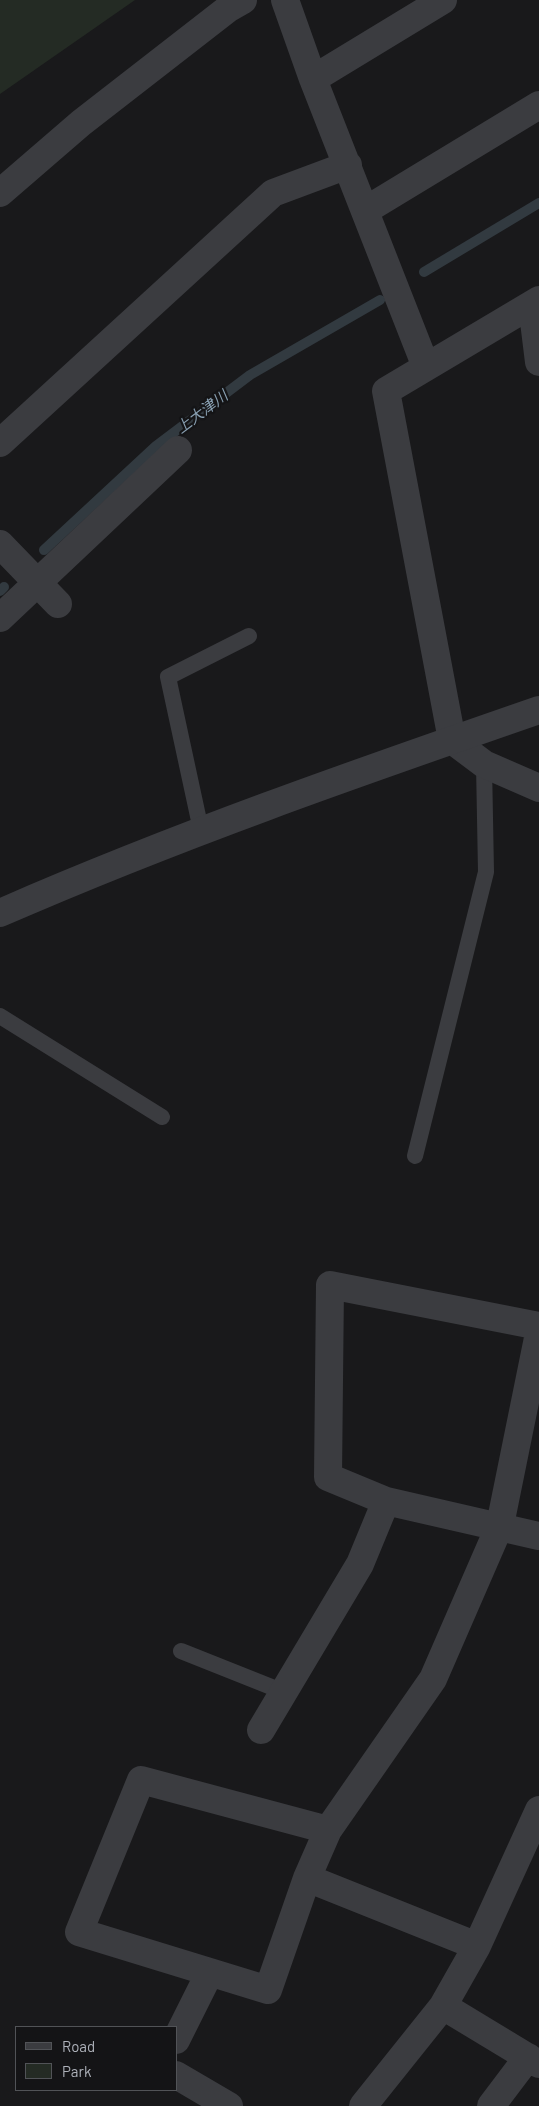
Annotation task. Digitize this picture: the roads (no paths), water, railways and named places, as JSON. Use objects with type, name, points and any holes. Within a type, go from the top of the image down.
[{"type":"street","points":[[0,193],[80,123],[228,8],[243,0]]},
{"type":"street","points":[[285,0],[313,79],[426,366]]},
{"type":"street","points":[[313,79],[443,0]]},
{"type":"street","points":[[366,210],[539,105]]},
{"type":"street","points":[[0,443],[273,193],[348,165]]},
{"type":"street","points":[[539,362],[535,302],[386,391],[452,740],[484,764],[539,788]]},
{"type":"street","points":[[0,618],[178,450]]},
{"type":"street","points":[[0,544],[58,604]]},
{"type":"street","points":[[0,913],[121,861],[201,830],[539,710]]},
{"type":"street","points":[[539,1326],[330,1285],[328,1477],[386,1501],[500,1525],[539,1536]]},
{"type":"street","points":[[328,1830],[141,1780],[79,1932],[268,1990],[307,1878],[328,1830],[433,1678],[500,1525],[539,1333]]},
{"type":"street","points":[[261,1730],[360,1564],[386,1501]]},
{"type":"street","points":[[363,2106],[443,2006],[477,1946],[536,1825]]},
{"type":"street","points":[[307,1878],[477,1946]]},
{"type":"street","points":[[178,2036],[210,1972]]},
{"type":"street","points":[[443,2006],[533,2061],[491,2106]]},
{"type":"street","points":[[178,2076],[229,2106]]},
{"type":"lane","points":[[201,830],[168,677],[250,636]]},
{"type":"lane","points":[[415,1156],[486,872],[484,764]]},
{"type":"lane","points":[[0,1016],[162,1117]]},
{"type":"lane","points":[[181,1651],[284,1692]]},
{"type":"waterway","name":"上大津川","points":[[424,272],[539,203]]},
{"type":"waterway","name":"上大津川","points":[[44,550],[156,446],[250,375],[380,300]]},
{"type":"waterway","name":"上大津川","points":[[0,591],[4,587]]}]
